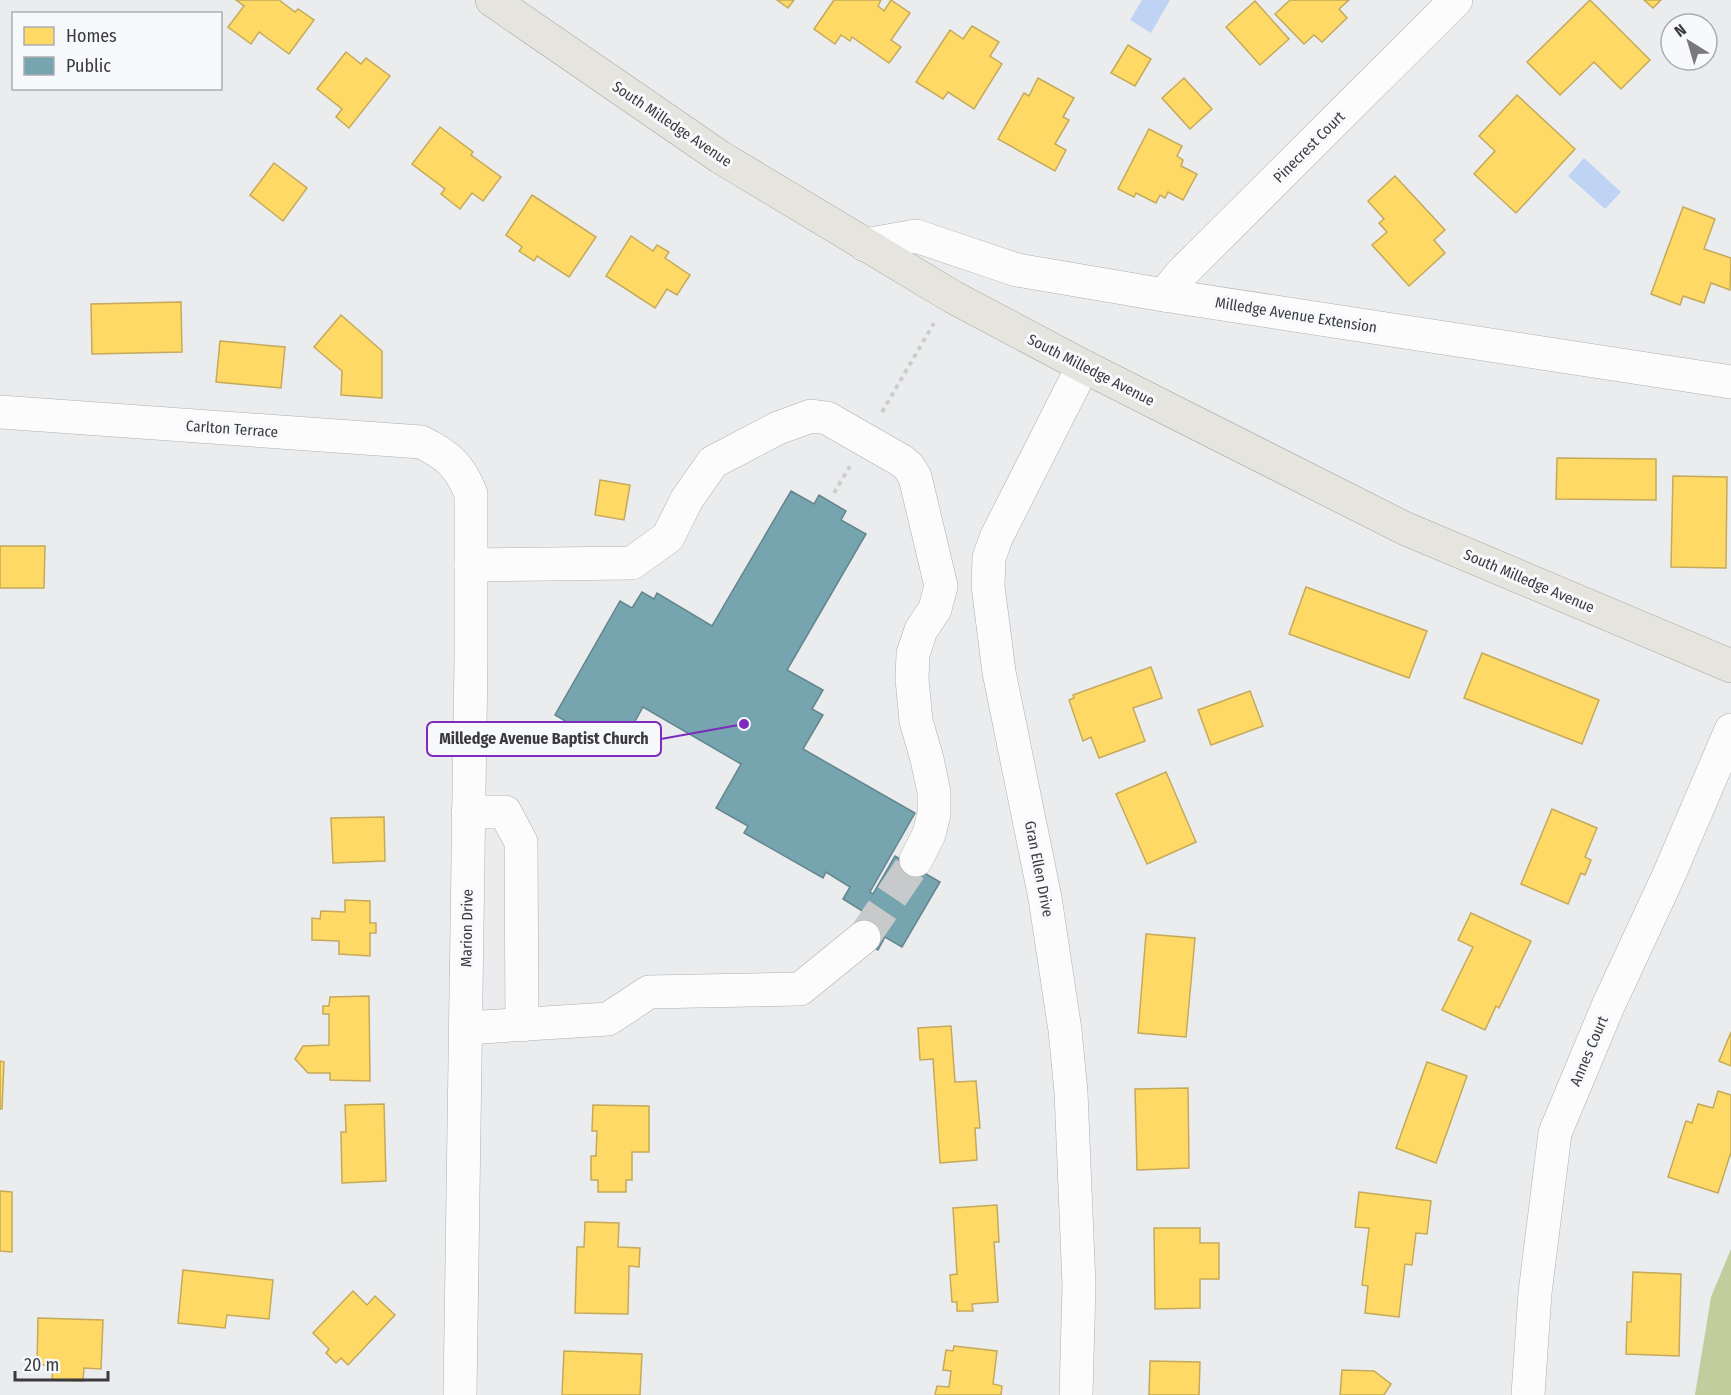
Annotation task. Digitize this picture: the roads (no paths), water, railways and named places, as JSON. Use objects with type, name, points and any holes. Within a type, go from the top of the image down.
[{"type":"main road","name":"South Milledge Avenue","points":[[492,0],[720,157],[953,297],[1083,366],[1404,528],[1731,666]]},
{"type":"street","name":"Pinecrest Court","points":[[1164,295],[1181,274],[1456,0]]},
{"type":"street","name":"Milledge Avenue Extension","points":[[865,245],[916,236],[1017,270],[1164,295],[1731,382]]},
{"type":"street","name":"Gran Ellen Drive","points":[[1076,1395],[1078,1285],[1071,1092],[1065,1030],[1045,898],[999,672],[988,586],[989,558],[996,538],[1083,366]]},
{"type":"street","name":"Carlton Terrace","points":[[0,412],[421,442],[439,451],[456,465]]},
{"type":"street","points":[[471,566],[632,563],[668,537],[687,499],[713,462],[778,428],[811,416],[827,418],[902,461],[915,477],[941,586],[935,609],[921,630],[913,654],[912,679],[916,721],[934,792],[934,814],[929,834],[916,860]]},
{"type":"street","name":"Marion Drive","points":[[456,465],[465,478],[471,494],[460,1395]]},
{"type":"street","points":[[941,586],[988,586]]},
{"type":"street","name":"Annes Court","points":[[1528,1395],[1534,1293],[1555,1133],[1608,1006],[1668,878],[1731,730]]},
{"type":"street","points":[[468,812],[505,812],[521,842],[522,1024]]},
{"type":"street","points":[[466,1028],[608,1020],[649,992],[800,989],[864,937]]},
{"type":"water","points":[[1142,0],[1170,0],[1151,33],[1130,20]]},
{"type":"water","points":[[1584,158],[1621,192],[1605,209],[1568,176]]},
{"type":"tunnel","points":[[864,937],[916,860]]},
{"type":"place","name":"Milledge Avenue Baptist Church","points":[[744,724]]}]
